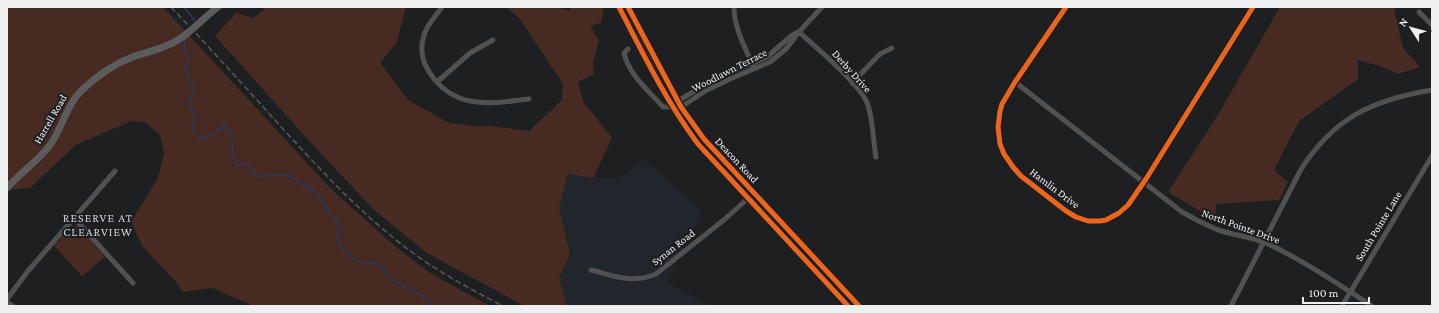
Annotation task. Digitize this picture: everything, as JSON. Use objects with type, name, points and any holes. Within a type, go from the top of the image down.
[{"type":"main road","name":"Harrell Road","points":[[7,188],[46,150],[56,136],[71,103],[76,96],[93,81],[109,68],[123,61],[166,46],[178,40],[218,7]]},
{"type":"main road","name":"Deacon Road","points":[[619,7],[672,107],[698,144],[848,306]]},
{"type":"main road","name":"Deacon Road","points":[[628,7],[680,104],[714,150],[860,306]]},
{"type":"street","points":[[442,7],[428,27],[422,45],[424,62],[437,82],[450,93],[470,101],[489,103],[529,99]]},
{"type":"street","points":[[734,7],[734,17],[753,66]]},
{"type":"street","name":"Woodlawn Terrace","points":[[680,104],[753,66],[770,62],[779,56],[794,41],[799,32],[822,7]]},
{"type":"street","name":"Hamlin Drive","points":[[1066,7],[1007,95],[1000,111],[998,127],[1000,144],[1007,159],[1019,174],[1060,206],[1082,219],[1094,222],[1106,220],[1123,210],[1143,183],[1252,7]]},
{"type":"street","points":[[1419,12],[1432,25]]},
{"type":"street","name":"Derby Drive","points":[[799,32],[819,49],[863,95],[868,105],[876,157]]},
{"type":"street","points":[[437,82],[470,53],[493,40]]},
{"type":"street","points":[[852,83],[880,54],[892,48]]},
{"type":"street","points":[[628,49],[624,53],[632,73],[663,107],[672,107],[680,104]]},
{"type":"street","name":"North Pointe Drive","points":[[1015,82],[1171,205],[1196,220],[1218,230],[1264,243],[1285,253],[1372,306]]},
{"type":"street","points":[[1231,306],[1300,171],[1314,151],[1335,130],[1358,113],[1382,102],[1410,94],[1432,90]]},
{"type":"street","name":"South Pointe Lane","points":[[1342,306],[1432,156]]},
{"type":"street","points":[[7,299],[16,286],[114,171]]},
{"type":"street","name":"Synan Road","points":[[591,270],[628,279],[642,279],[656,274],[754,193]]},
{"type":"street","points":[[74,218],[133,283]]},
{"type":"street","points":[[7,302],[13,306]]},
{"type":"shaded area","points":[[7,7],[163,7],[331,189],[396,247],[430,273],[490,306],[254,306],[212,288],[182,292],[178,284],[143,247],[131,222],[158,178],[164,153],[160,135],[145,122],[132,121],[77,144],[30,188],[7,190]]},
{"type":"shaded area","points":[[267,7],[406,7],[397,42],[380,63],[408,100],[449,123],[529,131],[562,100],[563,84],[520,19],[506,7],[556,7],[569,11],[572,7],[604,7],[601,23],[590,26],[599,40],[593,62],[594,74],[578,82],[583,101],[612,138],[593,178],[568,174],[559,208],[570,254],[559,278],[567,306],[524,306],[427,253],[374,210],[312,144],[215,36],[236,13],[253,18]]},
{"type":"shaded area","points":[[621,7],[625,7],[663,81],[640,43]]},
{"type":"shaded area","points":[[1280,7],[1395,7],[1403,48],[1420,67],[1398,74],[1380,66],[1358,60],[1358,79],[1299,121],[1274,170],[1288,182],[1279,200],[1216,204],[1215,220],[1168,192],[1216,118]]},
{"type":"shaded area","points":[[644,159],[702,211],[667,282],[711,306],[567,306],[559,278],[570,254],[559,208],[568,174],[593,178],[619,178]]},
{"type":"shaded area","points":[[76,226],[81,229],[105,257],[82,276],[54,246],[72,227]]},
{"type":"waterway","points":[[184,7],[195,21]]},
{"type":"waterway","points":[[185,40],[184,48],[188,56],[186,69],[194,91],[187,105],[196,116],[192,128],[197,136],[204,139],[224,127],[230,130],[234,158],[237,166],[248,164],[255,176],[287,175],[314,191],[338,224],[339,245],[357,262],[376,263],[394,281],[427,299],[432,306]]},
{"type":"railway","points":[[171,7],[322,171],[376,223],[403,246],[430,265],[503,306]]},
{"type":"cycle path","points":[[619,7],[665,94],[686,128],[698,144],[848,306]]},
{"type":"cycle path","points":[[628,7],[681,107],[704,139],[859,306]]},
{"type":"cycle path","points":[[1066,7],[1015,82],[1002,104],[998,127],[1000,144],[1004,154],[1021,176],[1066,211],[1076,217],[1088,221],[1106,220],[1119,213],[1128,205],[1146,179],[1253,7]]},
{"type":"district","name":"RESERVE AT CLEARVIEW","points":[[98,225]]}]
